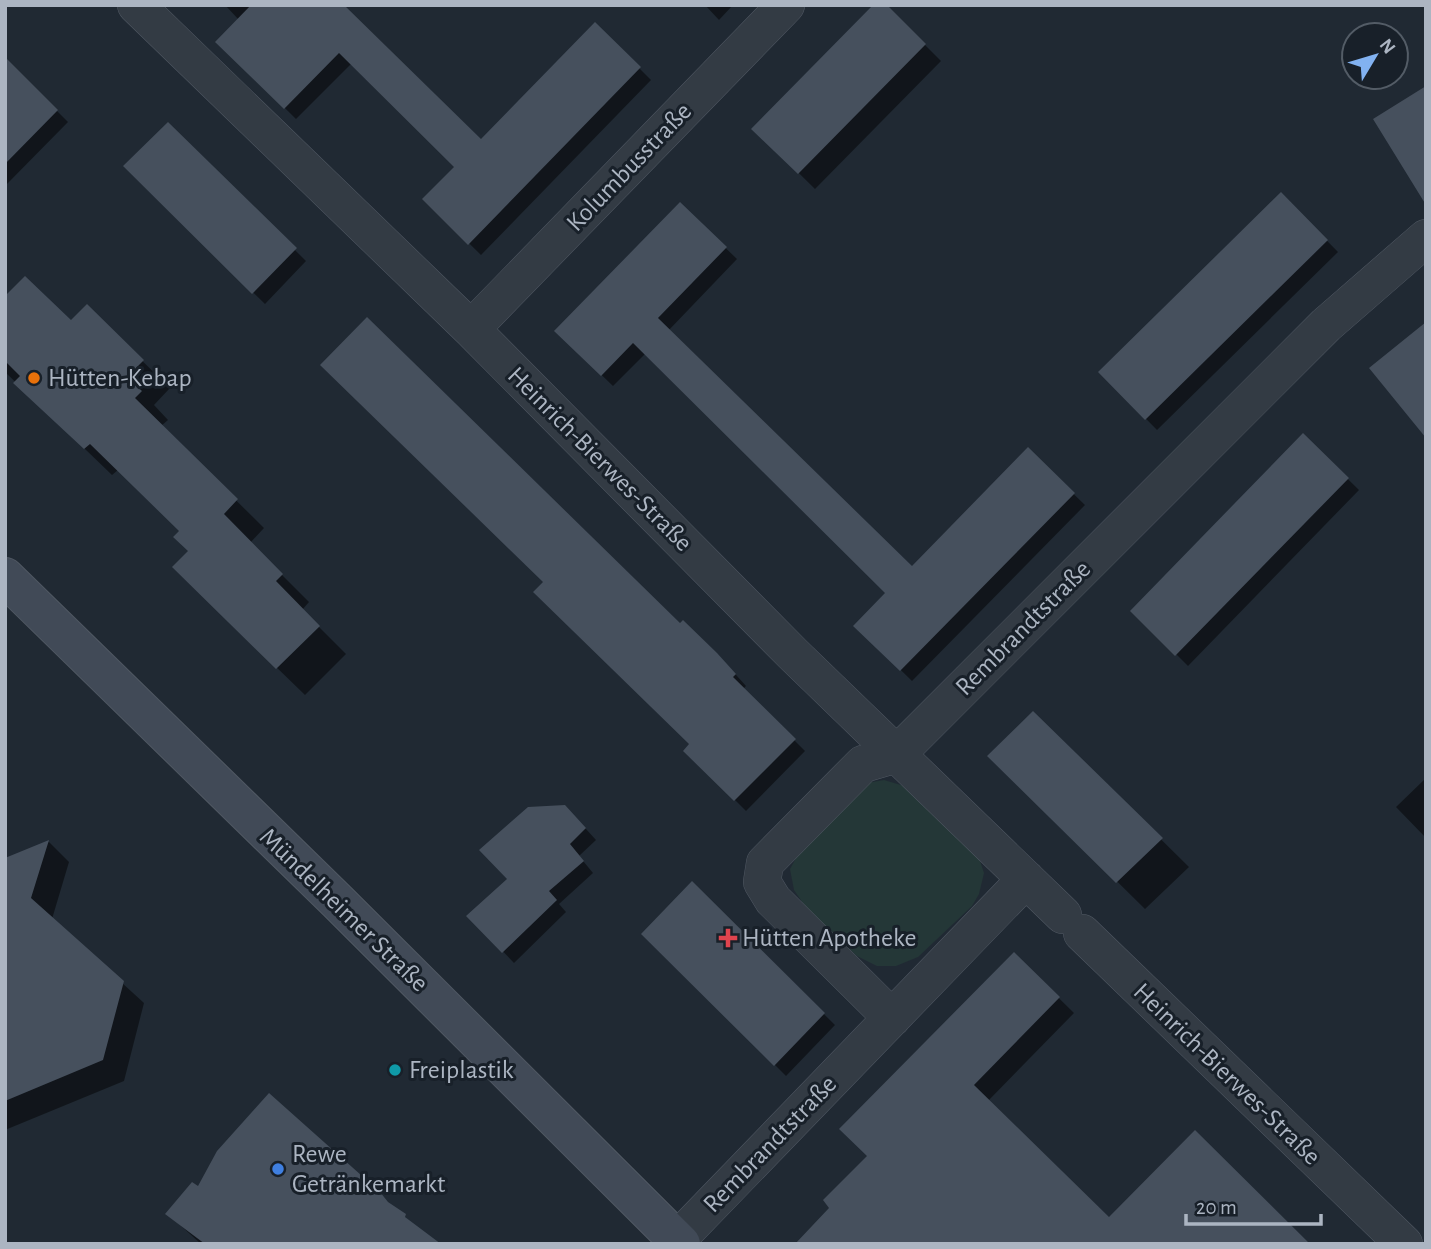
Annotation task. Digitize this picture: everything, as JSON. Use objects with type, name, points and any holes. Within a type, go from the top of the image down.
[{"type":"main road","name":"Mündelheimer Straße","points":[[5,577],[337,901],[679,1242]]},
{"type":"street","name":"Heinrich-Bierwes-Straße","points":[[136,5],[471,329],[793,654],[1404,1244]]},
{"type":"street","name":"Kolumbusstraße","points":[[471,329],[786,5]]},
{"type":"street","name":"Rembrandtstraße","points":[[892,1018],[773,900],[762,882],[765,863],[863,764],[897,754],[1326,325],[1426,238]]},
{"type":"street","name":"Rembrandtstraße","points":[[679,1242],[1026,879]]},
{"type":"shaded area","points":[[884,780],[911,788],[977,852],[984,873],[979,894],[972,906],[918,957],[896,966],[877,966],[857,956],[807,909],[794,890],[790,869],[801,849],[867,783]]},
{"type":"building","points":[[251,5],[344,5],[481,139],[595,22],[641,67],[468,245],[422,199],[454,167],[339,53],[284,109],[215,42]]},
{"type":"building","points":[[873,5],[887,5],[926,44],[798,174],[751,129]]},
{"type":"building","points":[[5,57],[58,110],[5,164]]},
{"type":"building","points":[[1426,86],[1426,205],[1373,119]]},
{"type":"building","points":[[168,122],[297,248],[252,294],[123,166]]},
{"type":"building","points":[[1281,192],[1328,240],[1145,420],[1098,372]]},
{"type":"building","points":[[680,202],[727,247],[658,318],[912,566],[1028,447],[1075,493],[900,671],[853,626],[885,593],[633,343],[601,376],[554,331]]},
{"type":"building","points":[[25,276],[71,320],[87,304],[144,360],[127,377],[142,391],[135,398],[238,499],[224,514],[283,574],[276,581],[320,626],[276,669],[172,567],[188,551],[173,537],[179,531],[90,444],[84,449],[13,383],[20,376],[5,361],[5,296]]},
{"type":"building","points":[[367,317],[680,623],[683,620],[717,653],[736,674],[733,677],[796,739],[734,801],[683,751],[689,744],[533,592],[543,582],[320,365]]},
{"type":"building","points":[[1426,322],[1426,438],[1369,368]]},
{"type":"building","points":[[1303,433],[1349,478],[1175,656],[1130,611]]},
{"type":"building","points":[[1033,711],[1163,838],[1116,883],[987,756]]},
{"type":"building","points":[[565,805],[586,828],[570,844],[584,861],[549,891],[557,900],[502,953],[466,916],[507,879],[479,850],[528,807]]},
{"type":"building","points":[[49,840],[31,898],[124,981],[103,1060],[5,1101],[5,858]]},
{"type":"building","points":[[692,881],[825,1013],[774,1066],[641,934]]},
{"type":"building","points":[[1014,952],[1060,997],[974,1085],[1109,1217],[1195,1130],[1310,1244],[795,1244],[829,1208],[823,1200],[867,1156],[839,1129]]},
{"type":"building","name":"Rewe Getränkemarkt","points":[[269,1093],[388,1202],[406,1214],[405,1217],[441,1244],[205,1244],[165,1214],[192,1182],[198,1186],[217,1151]]},
{"type":"place","name":"Hütten-Kebap","points":[[34,378]]},
{"type":"place","name":"Hütten Apotheke","points":[[728,938]]},
{"type":"place","name":"Freiplastik","points":[[395,1070]]},
{"type":"place","name":"Rewe Getränkemarkt","points":[[278,1169]]}]
